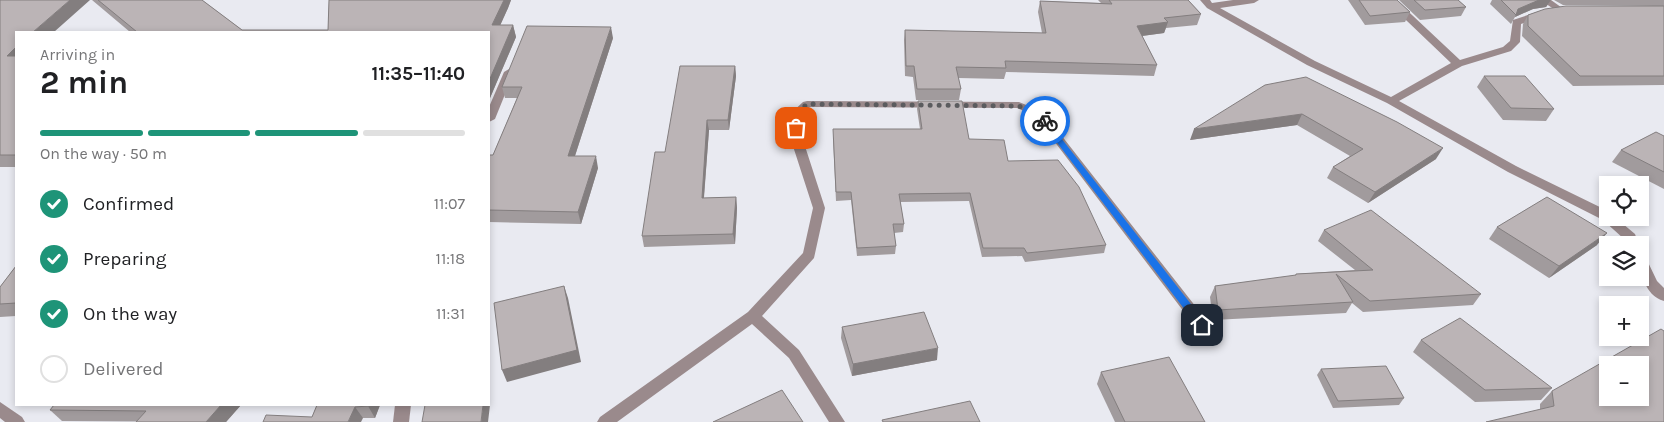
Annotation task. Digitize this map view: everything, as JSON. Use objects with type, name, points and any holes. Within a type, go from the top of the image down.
[{"type":"street","points":[[1207,3],[1254,0]]},
{"type":"street","points":[[1390,0],[1458,64]]},
{"type":"street","points":[[1391,101],[1458,64],[1508,49],[1515,42],[1516,22],[1537,13],[1565,10],[1545,0]]},
{"type":"street","points":[[1207,3],[1311,63],[1391,101],[1512,169],[1599,212]]},
{"type":"street","points":[[490,117],[514,58]]},
{"type":"street","points":[[605,422],[753,316],[809,255],[819,208],[797,140],[794,116],[807,104],[1019,106],[1039,114],[1202,325]]},
{"type":"street","points":[[1618,226],[1629,236]]},
{"type":"street","points":[[1649,278],[1652,284],[1664,296]]},
{"type":"street","points":[[753,316],[794,354],[837,422]]},
{"type":"street","points":[[401,422],[403,406]]},
{"type":"street","points":[[0,409],[17,422]]},
{"type":"building","points":[[0,0],[70,0],[34,31],[15,31],[15,48],[7,56],[15,56],[15,155],[0,155]]},
{"type":"building","points":[[98,0],[202,0],[242,30],[328,30],[329,0],[504,0],[492,25],[513,25],[490,79],[490,31],[136,31]]},
{"type":"building","points":[[1109,0],[1188,0],[1201,14],[1164,18],[1168,22],[1137,26],[1157,65],[1005,61],[1006,68],[956,67],[961,89],[917,89],[914,66],[906,66],[905,30],[1046,33],[1040,1],[1112,4]]},
{"type":"building","points":[[1359,0],[1397,0],[1410,12],[1370,16]]},
{"type":"building","points":[[1414,0],[1458,0],[1466,7],[1425,10]]},
{"type":"building","points":[[1501,0],[1539,0],[1518,9],[1516,15]]},
{"type":"building","points":[[1566,6],[1664,6],[1664,76],[1580,76],[1528,26],[1528,15],[1545,9]]},
{"type":"building","points":[[527,26],[611,27],[568,156],[596,156],[578,212],[490,210],[490,155],[493,155],[522,87],[502,87]]},
{"type":"building","points":[[680,66],[735,66],[728,120],[707,120],[702,198],[736,197],[733,234],[642,236],[655,152],[665,152]]},
{"type":"building","points":[[1484,76],[1525,76],[1554,109],[1511,108]]},
{"type":"building","points":[[1306,77],[1397,122],[1443,148],[1375,192],[1333,167],[1363,149],[1302,114],[1194,129],[1265,85]]},
{"type":"building","points":[[918,101],[962,101],[969,139],[1004,140],[1008,161],[1058,160],[1079,187],[1106,245],[1027,253],[1024,248],[983,248],[970,193],[899,194],[904,224],[893,224],[896,246],[857,248],[851,192],[836,192],[833,129],[922,129]]},
{"type":"building","points":[[1656,132],[1664,136],[1664,172],[1621,150]]},
{"type":"building","points":[[1547,197],[1607,233],[1599,236],[1599,238],[1559,266],[1497,227]]},
{"type":"building","points":[[1371,210],[1481,294],[1370,301],[1336,274],[1353,302],[1218,310],[1215,286],[1296,274],[1373,270],[1324,230]]},
{"type":"building","points":[[15,267],[15,303],[0,304],[0,287]]},
{"type":"building","points":[[564,286],[577,350],[502,370],[494,303]]},
{"type":"building","points":[[924,312],[938,348],[853,364],[842,327]]},
{"type":"building","points":[[1460,318],[1552,388],[1485,390],[1421,340]]},
{"type":"building","points":[[1661,329],[1664,331],[1664,422],[1486,422],[1554,406],[1552,391],[1599,364],[1599,406],[1649,406],[1649,356],[1614,356],[1631,346],[1649,346],[1649,336]]},
{"type":"building","points":[[1169,357],[1205,422],[1125,422],[1101,372]]},
{"type":"building","points":[[1386,366],[1404,398],[1338,401],[1321,369]]},
{"type":"building","points":[[782,390],[803,422],[713,422]]},
{"type":"building","points":[[970,401],[980,422],[883,422],[882,420]]},
{"type":"building","points":[[53,406],[220,406],[206,422],[136,422],[146,411],[50,410]]},
{"type":"building","points":[[317,406],[368,406],[355,407],[348,422],[263,422],[266,415],[312,417]]},
{"type":"building","points":[[425,406],[483,406],[481,422],[422,422]]},
{"type":"way so far","points":[[796,128],[794,116],[807,104],[1019,106],[1039,114],[1045,121]]},
{"type":"route","points":[[1045,121],[1202,325]]}]
